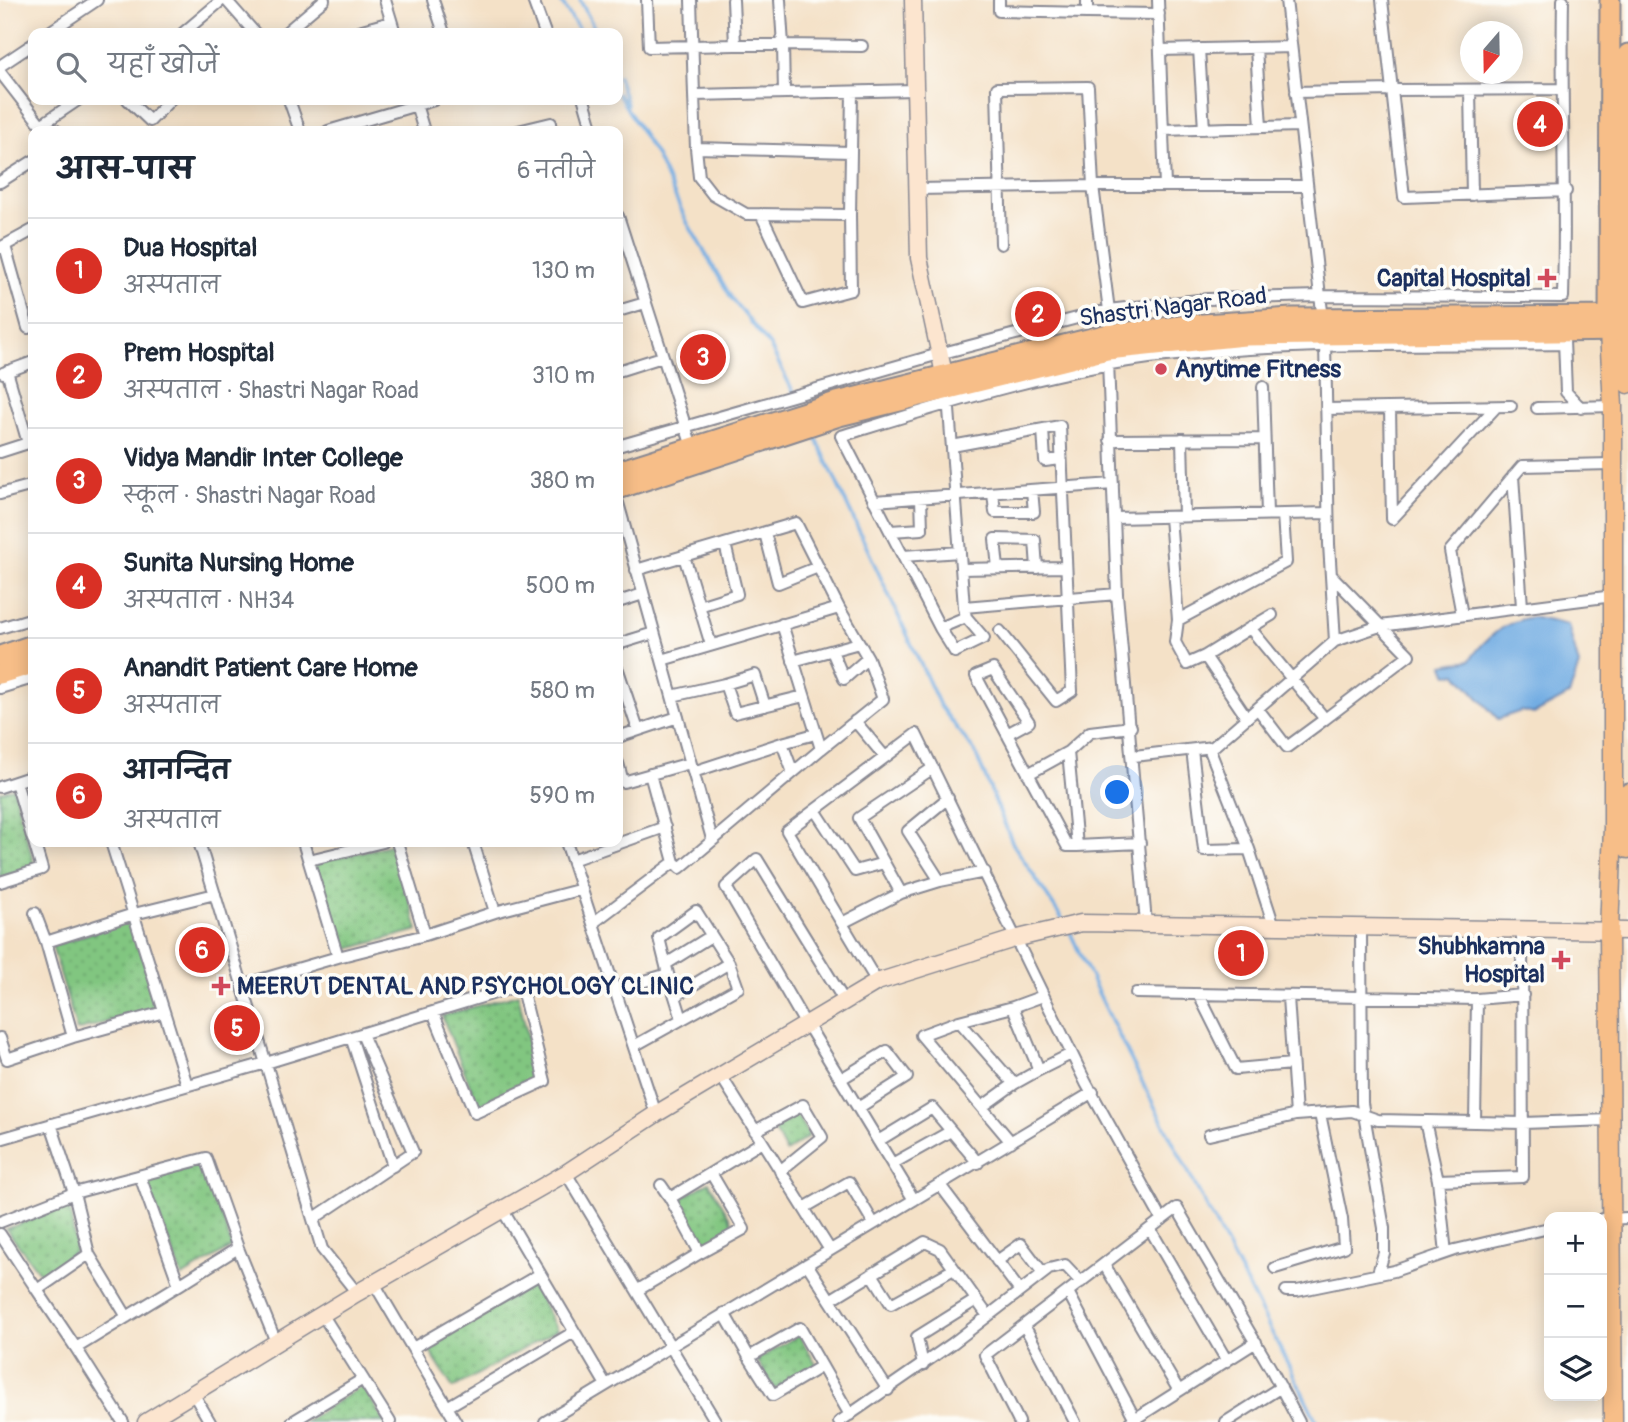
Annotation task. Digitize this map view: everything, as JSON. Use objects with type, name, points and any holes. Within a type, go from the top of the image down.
[{"type":"highway","points":[[1610,0],[1619,21],[1619,325]]},
{"type":"highway","points":[[1618,96],[1628,54]]},
{"type":"highway","points":[[1617,175],[1627,266],[1619,325]]},
{"type":"highway","name":"Shastri Nagar Road","points":[[623,470],[695,456],[836,410],[947,388],[1234,321],[1324,333],[1564,322],[1619,325]]},
{"type":"highway","points":[[623,487],[695,456]]},
{"type":"highway","points":[[0,671],[28,649]]},
{"type":"highway","points":[[0,671],[28,665]]},
{"type":"main road","points":[[1619,325],[1628,384]]},
{"type":"main road","points":[[1619,325],[1613,406],[1613,596],[1623,827],[1628,849]]},
{"type":"main road","points":[[1613,1422],[1614,1218],[1609,1120],[1609,932],[1628,793]]},
{"type":"street","points":[[55,28],[97,0]]},
{"type":"street","points":[[189,28],[224,0],[250,28]]},
{"type":"street","points":[[291,28],[324,0]]},
{"type":"street","points":[[385,0],[393,27]]},
{"type":"street","points":[[433,0],[442,28]]},
{"type":"street","points":[[533,0],[543,28]]},
{"type":"street","points":[[647,0],[649,47],[862,46]]},
{"type":"street","points":[[691,0],[699,177],[713,195],[746,214],[850,215]]},
{"type":"street","points":[[733,0],[734,45]]},
{"type":"street","points":[[780,0],[784,93]]},
{"type":"street","points":[[913,0],[919,258],[947,388],[965,612],[984,638],[955,652],[841,436],[947,388],[1109,350],[1164,356],[1254,348],[1324,333],[1564,322]]},
{"type":"street","points":[[999,0],[999,11],[1158,14]]},
{"type":"street","points":[[1087,0],[1087,13]]},
{"type":"street","points":[[1158,0],[1165,186]]},
{"type":"street","points":[[1286,0],[1324,333],[1328,513],[1335,641]]},
{"type":"street","points":[[1382,0],[1404,197],[1566,191]]},
{"type":"street","points":[[1563,0],[1561,89],[1566,191],[1566,392],[1581,408]]},
{"type":"street","points":[[0,66],[28,47]]},
{"type":"street","points":[[1160,50],[1291,47]]},
{"type":"street","points":[[1256,48],[1261,127]]},
{"type":"street","points":[[1199,49],[1204,129]]},
{"type":"street","points":[[0,72],[41,125],[71,105]]},
{"type":"street","points":[[1001,244],[997,88],[1088,86],[1093,186],[1108,310],[1110,440],[1117,594],[1134,756],[1146,923]]},
{"type":"street","points":[[1296,92],[1561,89]]},
{"type":"street","points":[[694,95],[915,90]]},
{"type":"street","points":[[1470,90],[1472,195]]},
{"type":"street","points":[[761,214],[803,303],[851,290],[852,92]]},
{"type":"street","points":[[133,105],[150,121],[165,105]]},
{"type":"street","points":[[291,105],[298,126]]},
{"type":"street","points":[[343,126],[406,105]]},
{"type":"street","points":[[416,105],[422,126]]},
{"type":"street","points":[[585,105],[592,126]]},
{"type":"street","points":[[539,126],[551,123]]},
{"type":"street","points":[[1163,130],[1300,126]]},
{"type":"street","points":[[696,148],[850,152]]},
{"type":"street","points":[[0,182],[28,164]]},
{"type":"street","points":[[917,188],[1307,187]]},
{"type":"street","points":[[623,232],[695,456]]},
{"type":"street","points":[[28,233],[3,247],[28,328]]},
{"type":"street","points":[[623,259],[631,257]]},
{"type":"street","points":[[623,445],[796,398],[939,354],[1108,310],[1208,299],[1320,296],[1564,322]]},
{"type":"street","points":[[623,310],[645,303]]},
{"type":"street","points":[[623,369],[662,357]]},
{"type":"street","points":[[0,452],[28,443],[3,372],[28,364]]},
{"type":"street","points":[[1263,387],[1267,514]]},
{"type":"street","points":[[1326,409],[1511,406]]},
{"type":"street","points":[[1536,408],[1613,406]]},
{"type":"street","points":[[1390,408],[1392,519],[1496,407]]},
{"type":"street","points":[[952,446],[1060,426],[1072,691],[1056,701],[1000,631]]},
{"type":"street","points":[[1043,429],[1045,461],[1062,459]]},
{"type":"street","points":[[1182,439],[1184,516]]},
{"type":"street","points":[[1110,440],[1265,439]]},
{"type":"street","points":[[1462,615],[1450,551],[1522,466],[1612,464]]},
{"type":"street","points":[[1513,476],[1522,607]]},
{"type":"street","points":[[874,501],[1113,484]]},
{"type":"street","points":[[0,494],[28,486]]},
{"type":"street","points":[[993,493],[995,512],[1034,512],[1032,490]]},
{"type":"street","points":[[890,531],[922,529],[920,498]]},
{"type":"street","points":[[1115,518],[1328,513]]},
{"type":"street","points":[[1178,620],[1286,562],[1283,514]]},
{"type":"street","points":[[1170,517],[1178,620],[1175,642],[1187,664],[1272,615]]},
{"type":"street","points":[[623,522],[712,839]]},
{"type":"street","points":[[636,570],[796,523],[867,658],[883,699],[792,770],[680,868],[674,862],[650,774]]},
{"type":"street","points":[[765,533],[778,583],[818,567]]},
{"type":"street","points":[[998,568],[995,540],[1035,540],[1037,568]]},
{"type":"street","points":[[699,606],[737,594],[724,544]]},
{"type":"street","points":[[904,556],[960,552]]},
{"type":"street","points":[[684,556],[711,645]]},
{"type":"street","points":[[961,569],[1066,567]]},
{"type":"street","points":[[1258,709],[1287,747],[1409,655],[1331,575]]},
{"type":"street","points":[[623,600],[643,594]]},
{"type":"street","points":[[940,628],[965,612],[1117,594]]},
{"type":"street","points":[[1134,756],[1209,748],[1335,641],[1380,626],[1613,596]]},
{"type":"street","points":[[662,660],[839,608]]},
{"type":"street","points":[[0,628],[28,620]]},
{"type":"street","points":[[782,624],[821,749]]},
{"type":"street","points":[[1250,628],[1290,680],[1325,719]]},
{"type":"street","points":[[623,642],[654,633]]},
{"type":"street","points":[[793,661],[859,643]]},
{"type":"street","points":[[832,651],[844,679],[867,658]]},
{"type":"street","points":[[1205,656],[1247,718]]},
{"type":"street","points":[[1007,734],[1029,722],[993,668],[976,676],[1028,774],[1067,846],[1140,843]]},
{"type":"street","points":[[0,671],[28,677]]},
{"type":"street","points":[[672,696],[755,675],[765,706]]},
{"type":"street","points":[[725,684],[735,713],[804,696]]},
{"type":"street","points":[[623,693],[638,730]]},
{"type":"street","points":[[623,735],[678,717]]},
{"type":"street","points":[[855,721],[885,757]]},
{"type":"street","points":[[1028,774],[1068,752],[1090,732],[1130,727]]},
{"type":"street","points":[[623,782],[816,734]]},
{"type":"street","points":[[877,982],[788,831],[916,734],[1072,1054],[1162,1220]]},
{"type":"street","points":[[782,743],[792,770]]},
{"type":"street","points":[[1209,748],[1249,849],[1274,926]]},
{"type":"street","points":[[1192,750],[1204,850],[1249,849]]},
{"type":"street","points":[[1068,752],[1077,846]]},
{"type":"street","points":[[901,894],[859,818],[933,768]]},
{"type":"street","points":[[0,787],[28,778]]},
{"type":"street","points":[[16,782],[28,824]]},
{"type":"street","points":[[940,881],[908,831],[948,798]]},
{"type":"street","points":[[815,810],[855,871],[884,863]]},
{"type":"street","points":[[623,842],[665,827]]},
{"type":"street","points":[[0,882],[42,869],[35,847]]},
{"type":"street","points":[[113,847],[187,1085]]},
{"type":"street","points":[[201,847],[322,1248],[357,1293]]},
{"type":"street","points":[[305,847],[338,957]]},
{"type":"street","points":[[309,860],[362,847]]},
{"type":"street","points":[[399,847],[425,935]]},
{"type":"street","points":[[475,847],[495,912]]},
{"type":"street","points":[[568,847],[656,1114]]},
{"type":"street","points":[[572,860],[609,847]]},
{"type":"street","points":[[845,1002],[757,859],[726,887],[806,1025],[914,1200]]},
{"type":"street","points":[[593,923],[674,862]]},
{"type":"street","points":[[842,923],[901,894],[940,881],[985,872]]},
{"type":"street","points":[[242,985],[582,889]]},
{"type":"street","points":[[46,942],[134,914],[215,894]]},
{"type":"street","points":[[634,1046],[738,988],[729,963],[696,911],[659,939],[682,1019]]},
{"type":"street","points":[[35,914],[46,942],[73,1037]]},
{"type":"street","points":[[146,1422],[357,1293],[566,1173],[656,1114],[877,982],[1014,939],[1081,923],[1628,931]]},
{"type":"street","points":[[1362,928],[1360,998],[1364,1116],[1384,1228],[1384,1253],[1378,1273]]},
{"type":"street","points":[[1438,1180],[1523,1177],[1522,931]]},
{"type":"street","points":[[615,990],[667,969],[711,936]]},
{"type":"street","points":[[675,996],[729,963]]},
{"type":"street","points":[[0,1139],[266,1063],[521,985],[545,1081],[475,1113],[433,1012]]},
{"type":"street","points":[[1136,993],[1477,999],[1523,995]]},
{"type":"street","points":[[1199,995],[1236,1069],[1293,1064]]},
{"type":"street","points":[[1011,1142],[921,1035],[1043,996]]},
{"type":"street","points":[[1288,997],[1296,1115]]},
{"type":"street","points":[[1475,1122],[1477,999]]},
{"type":"street","points":[[1013,1007],[1039,1070]]},
{"type":"street","points":[[0,1038],[3,1060],[164,1012]]},
{"type":"street","points":[[959,1021],[1014,1084]]},
{"type":"street","points":[[313,1219],[413,1152],[357,1035]]},
{"type":"street","points":[[357,1035],[393,1166]]},
{"type":"street","points":[[841,1079],[887,1051],[907,1077],[858,1108]]},
{"type":"street","points":[[982,1108],[1014,1084],[1072,1054]]},
{"type":"street","points":[[721,1076],[830,1250]]},
{"type":"street","points":[[549,1421],[672,1344],[1093,1092]]},
{"type":"street","points":[[755,1131],[803,1105],[822,1138],[780,1171]]},
{"type":"street","points":[[878,1141],[932,1108],[978,1163]]},
{"type":"street","points":[[1209,1135],[1296,1115],[1352,1111],[1378,1120],[1523,1123],[1609,1120]]},
{"type":"street","points":[[1275,1268],[1344,1247],[1342,1219],[1320,1114]]},
{"type":"street","points":[[1425,1121],[1438,1180],[1446,1253]]},
{"type":"street","points":[[51,1124],[75,1193],[89,1254],[127,1317]]},
{"type":"street","points":[[892,1164],[951,1131]]},
{"type":"street","points":[[670,1198],[762,1142]]},
{"type":"street","points":[[0,1222],[75,1193],[206,1158],[237,1248],[276,1342]]},
{"type":"street","points":[[566,1173],[672,1344],[716,1422]]},
{"type":"street","points":[[638,1290],[744,1229],[711,1173]]},
{"type":"street","points":[[140,1175],[180,1285]]},
{"type":"street","points":[[803,1208],[849,1182],[874,1224]]},
{"type":"street","points":[[661,1185],[700,1253]]},
{"type":"street","points":[[940,1185],[1020,1291]]},
{"type":"street","points":[[1019,1422],[985,1355],[1177,1208],[1256,1342],[1298,1422]]},
{"type":"street","points":[[502,1209],[606,1385]]},
{"type":"street","points":[[1150,1229],[1227,1361]]},
{"type":"street","points":[[1286,1291],[1394,1271],[1446,1253],[1544,1229]]},
{"type":"street","points":[[0,1234],[123,1422]]},
{"type":"street","points":[[830,1300],[925,1242],[940,1249],[988,1316]]},
{"type":"street","points":[[997,1261],[1021,1244],[1043,1273]]},
{"type":"street","points":[[76,1348],[237,1248]]},
{"type":"street","points":[[37,1290],[89,1254]]},
{"type":"street","points":[[807,1264],[888,1390]]},
{"type":"street","points":[[1104,1264],[1179,1391]]},
{"type":"street","points":[[839,1422],[923,1365],[1043,1273],[1065,1265],[1081,1282]]},
{"type":"street","points":[[872,1274],[891,1304],[954,1269]]},
{"type":"street","points":[[413,1348],[540,1274]]},
{"type":"street","points":[[374,1283],[456,1422]]},
{"type":"street","points":[[1068,1292],[1133,1420],[1256,1342]]},
{"type":"street","points":[[923,1365],[917,1337],[976,1300]]},
{"type":"street","points":[[322,1314],[390,1422]]},
{"type":"street","points":[[724,1314],[773,1395],[822,1366]]},
{"type":"street","points":[[1024,1325],[1075,1422]]},
{"type":"street","points":[[750,1357],[800,1328],[850,1415]]},
{"type":"street","points":[[447,1407],[574,1332]]},
{"type":"street","points":[[292,1422],[363,1379]]},
{"type":"street","points":[[1226,1422],[1281,1387]]},
{"type":"street","points":[[193,1393],[210,1422]]},
{"type":"green space","points":[[13,788],[35,867],[0,877],[0,792]]},
{"type":"green space","points":[[381,847],[395,847],[418,930],[341,951],[314,863]]},
{"type":"green space","points":[[132,919],[158,1007],[77,1031],[52,946]]},
{"type":"green space","points":[[518,994],[537,1079],[478,1105],[442,1016]]},
{"type":"green space","points":[[796,1114],[809,1136],[786,1152],[774,1129]]},
{"type":"green space","points":[[204,1164],[232,1247],[182,1277],[145,1179]]},
{"type":"green space","points":[[709,1182],[735,1227],[702,1246],[677,1201]]},
{"type":"green space","points":[[69,1205],[76,1250],[42,1276],[6,1229]]},
{"type":"green space","points":[[533,1285],[557,1330],[453,1388],[425,1344]]},
{"type":"green space","points":[[799,1335],[817,1366],[775,1389],[757,1360]]},
{"type":"green space","points":[[362,1386],[385,1422],[304,1422]]},
{"type":"water","points":[[1532,617],[1568,625],[1579,665],[1569,695],[1534,714],[1521,711],[1498,719],[1457,674],[1448,675],[1444,665],[1470,660],[1497,632],[1513,622]]},
{"type":"waterway","points":[[560,0],[578,28]]},
{"type":"waterway","points":[[580,0],[594,28]]},
{"type":"waterway","points":[[623,93],[627,105]]},
{"type":"waterway","points":[[623,102],[655,154],[687,222],[732,299],[770,346],[800,405]]},
{"type":"waterway","points":[[813,431],[940,706],[975,752],[1013,844],[1065,923]]},
{"type":"waterway","points":[[1069,930],[1128,1055],[1317,1422]]},
{"type":"place","name":"Sunita Nursing Home","points":[[1540,124]]},
{"type":"place","name":"Capital Hospital","points":[[1547,278]]},
{"type":"place","name":"Prem Hospital","points":[[1038,314]]},
{"type":"place","name":"Vidya Mandir Inter College","points":[[703,357]]},
{"type":"place","name":"Anytime Fitness","points":[[1161,369]]},
{"type":"place","name":"आनन्दित","points":[[202,950]]},
{"type":"place","name":"Dua Hospital","points":[[1241,953]]},
{"type":"place","name":"Shubhkamna Hospital","points":[[1561,960]]},
{"type":"place","name":"MEERUT DENTAL AND PSYCHOLOGY CLINIC","points":[[221,986]]},
{"type":"place","name":"Anandit Patient Care Home","points":[[237,1028]]}]
